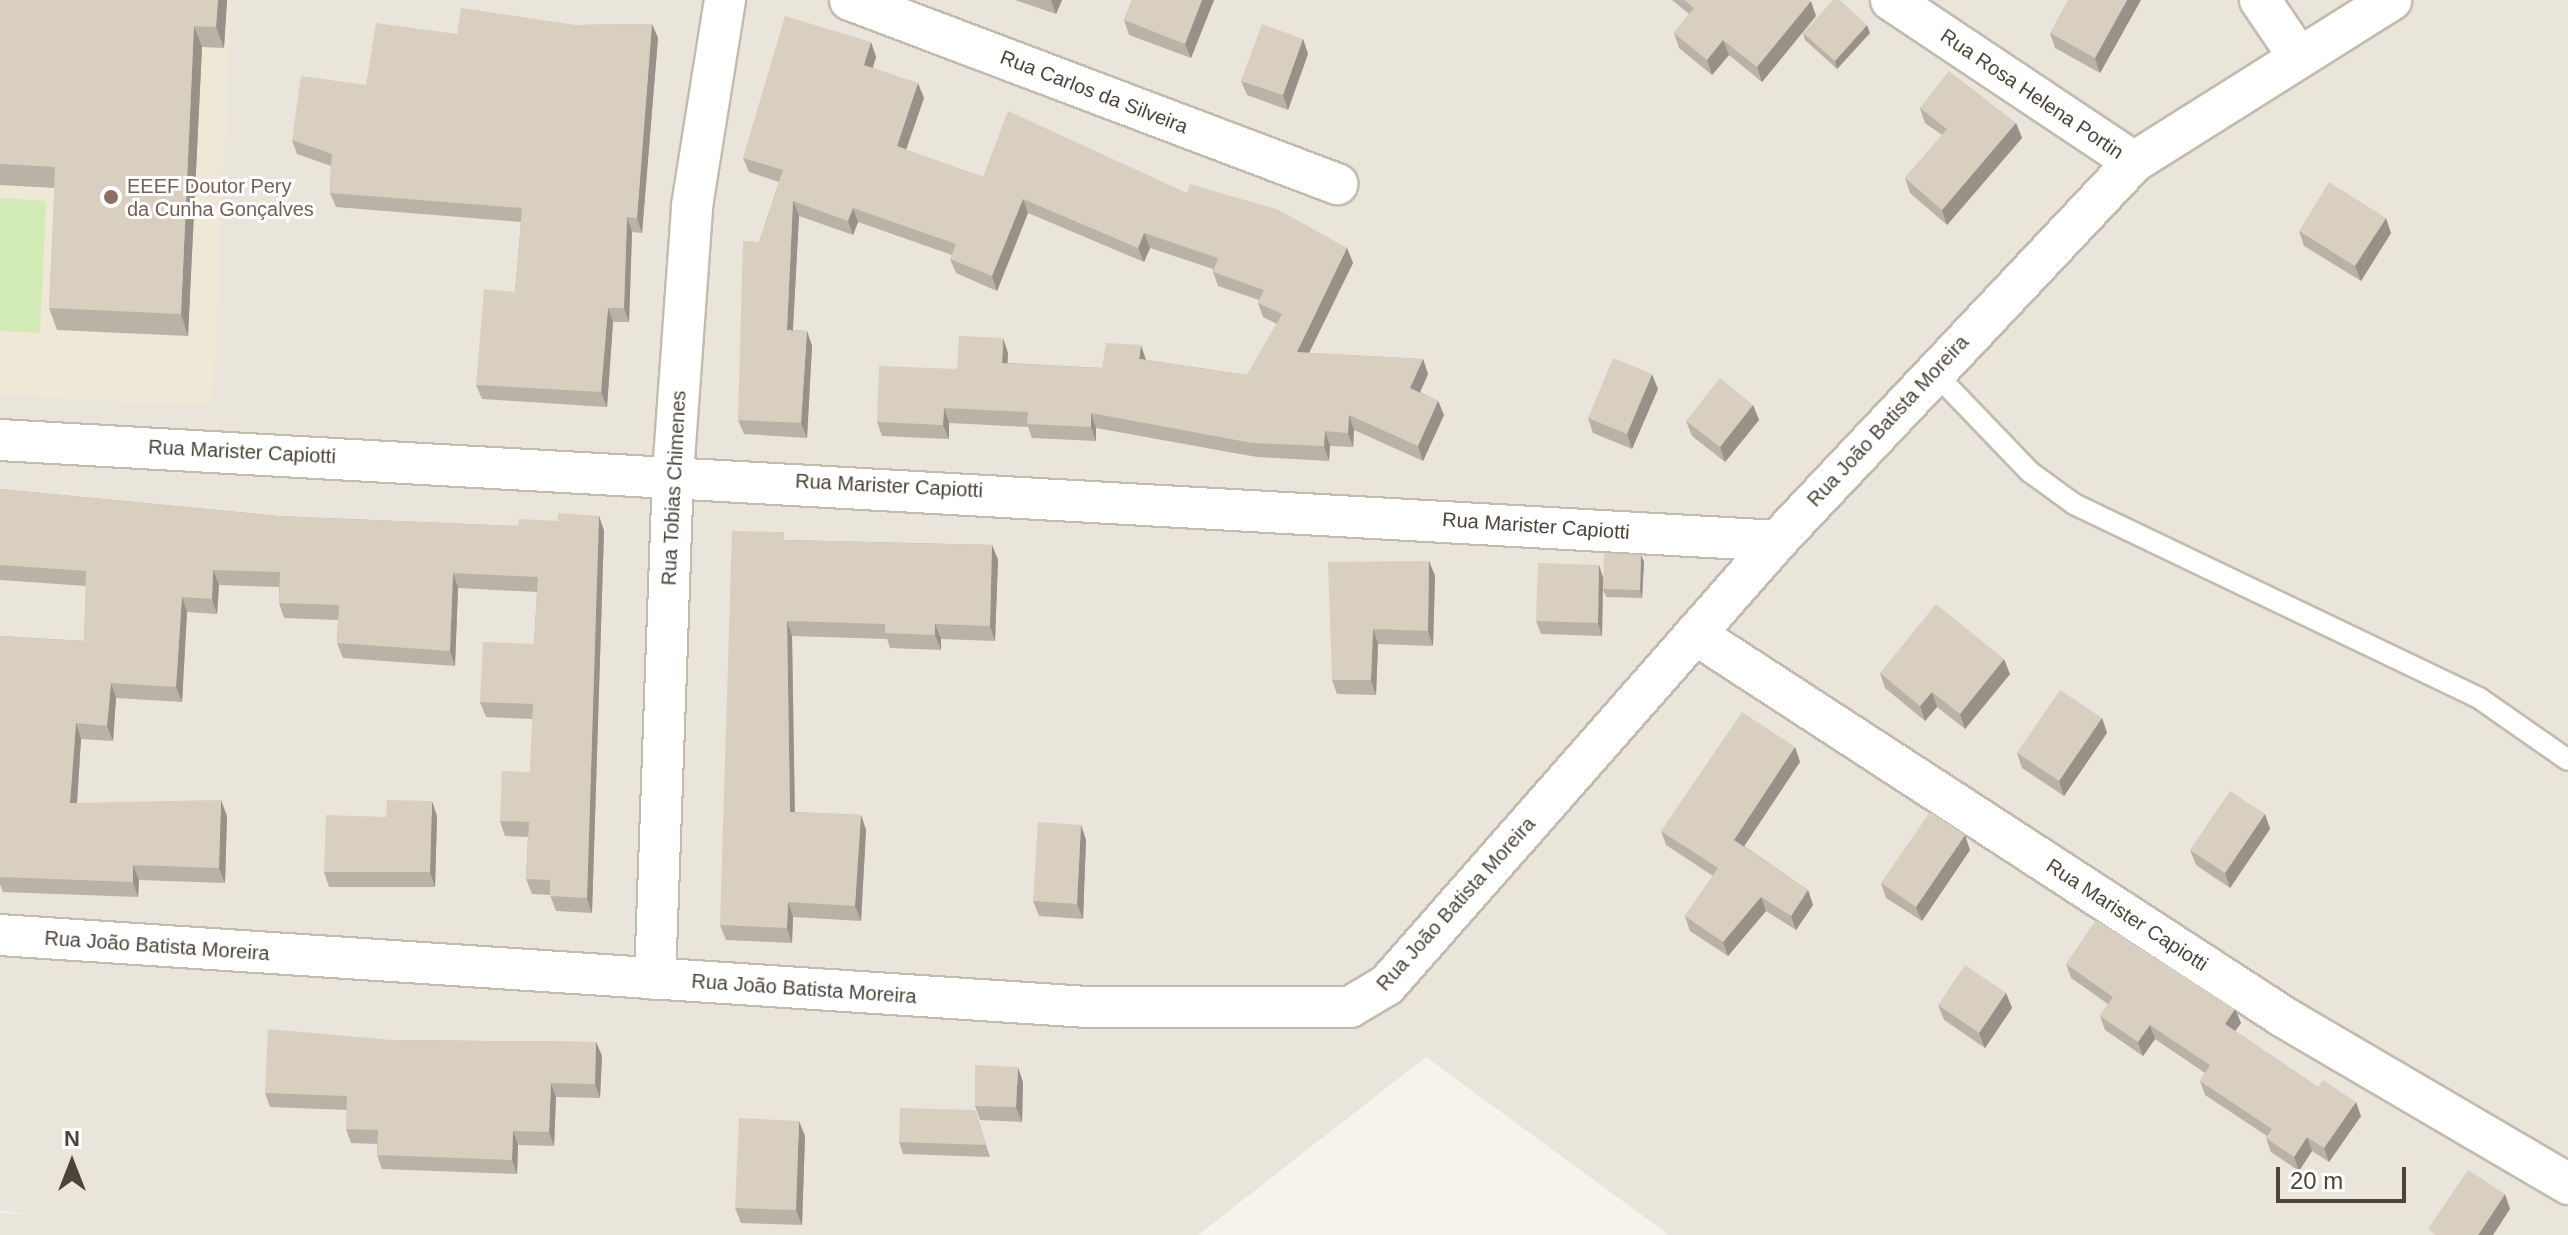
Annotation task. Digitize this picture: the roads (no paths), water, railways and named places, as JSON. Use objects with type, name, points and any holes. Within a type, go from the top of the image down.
[{"type":"street","name":"Rua Tobias Chimenes","points":[[655,979],[673,474],[692,206],[725,0]]},
{"type":"street","name":"Rua Carlos da Silveira","points":[[850,0],[1337,184]]},
{"type":"street","name":"Rua Rosa Helena Portin","points":[[1891,0],[2134,162]]},
{"type":"street","points":[[2260,0],[2298,56]]},
{"type":"street","name":"Rua João Batista Moreira","points":[[0,935],[1088,1007],[1350,1007],[1387,985],[1777,541],[1933,371],[2134,162],[2391,0]]},
{"type":"street","name":"Rua Marister Capiotti","points":[[0,440],[673,474],[1777,541]]},
{"type":"street","name":"Rua Marister Capiotti","points":[[1695,634],[2282,1016],[2568,1184]]},
{"type":"lane","points":[[1933,371],[2030,472],[2074,504],[2479,698],[2568,760]]},
{"type":"place","name":"EEEF Doutor Pery da Cunha Gonçalves","points":[[111,197]]}]
